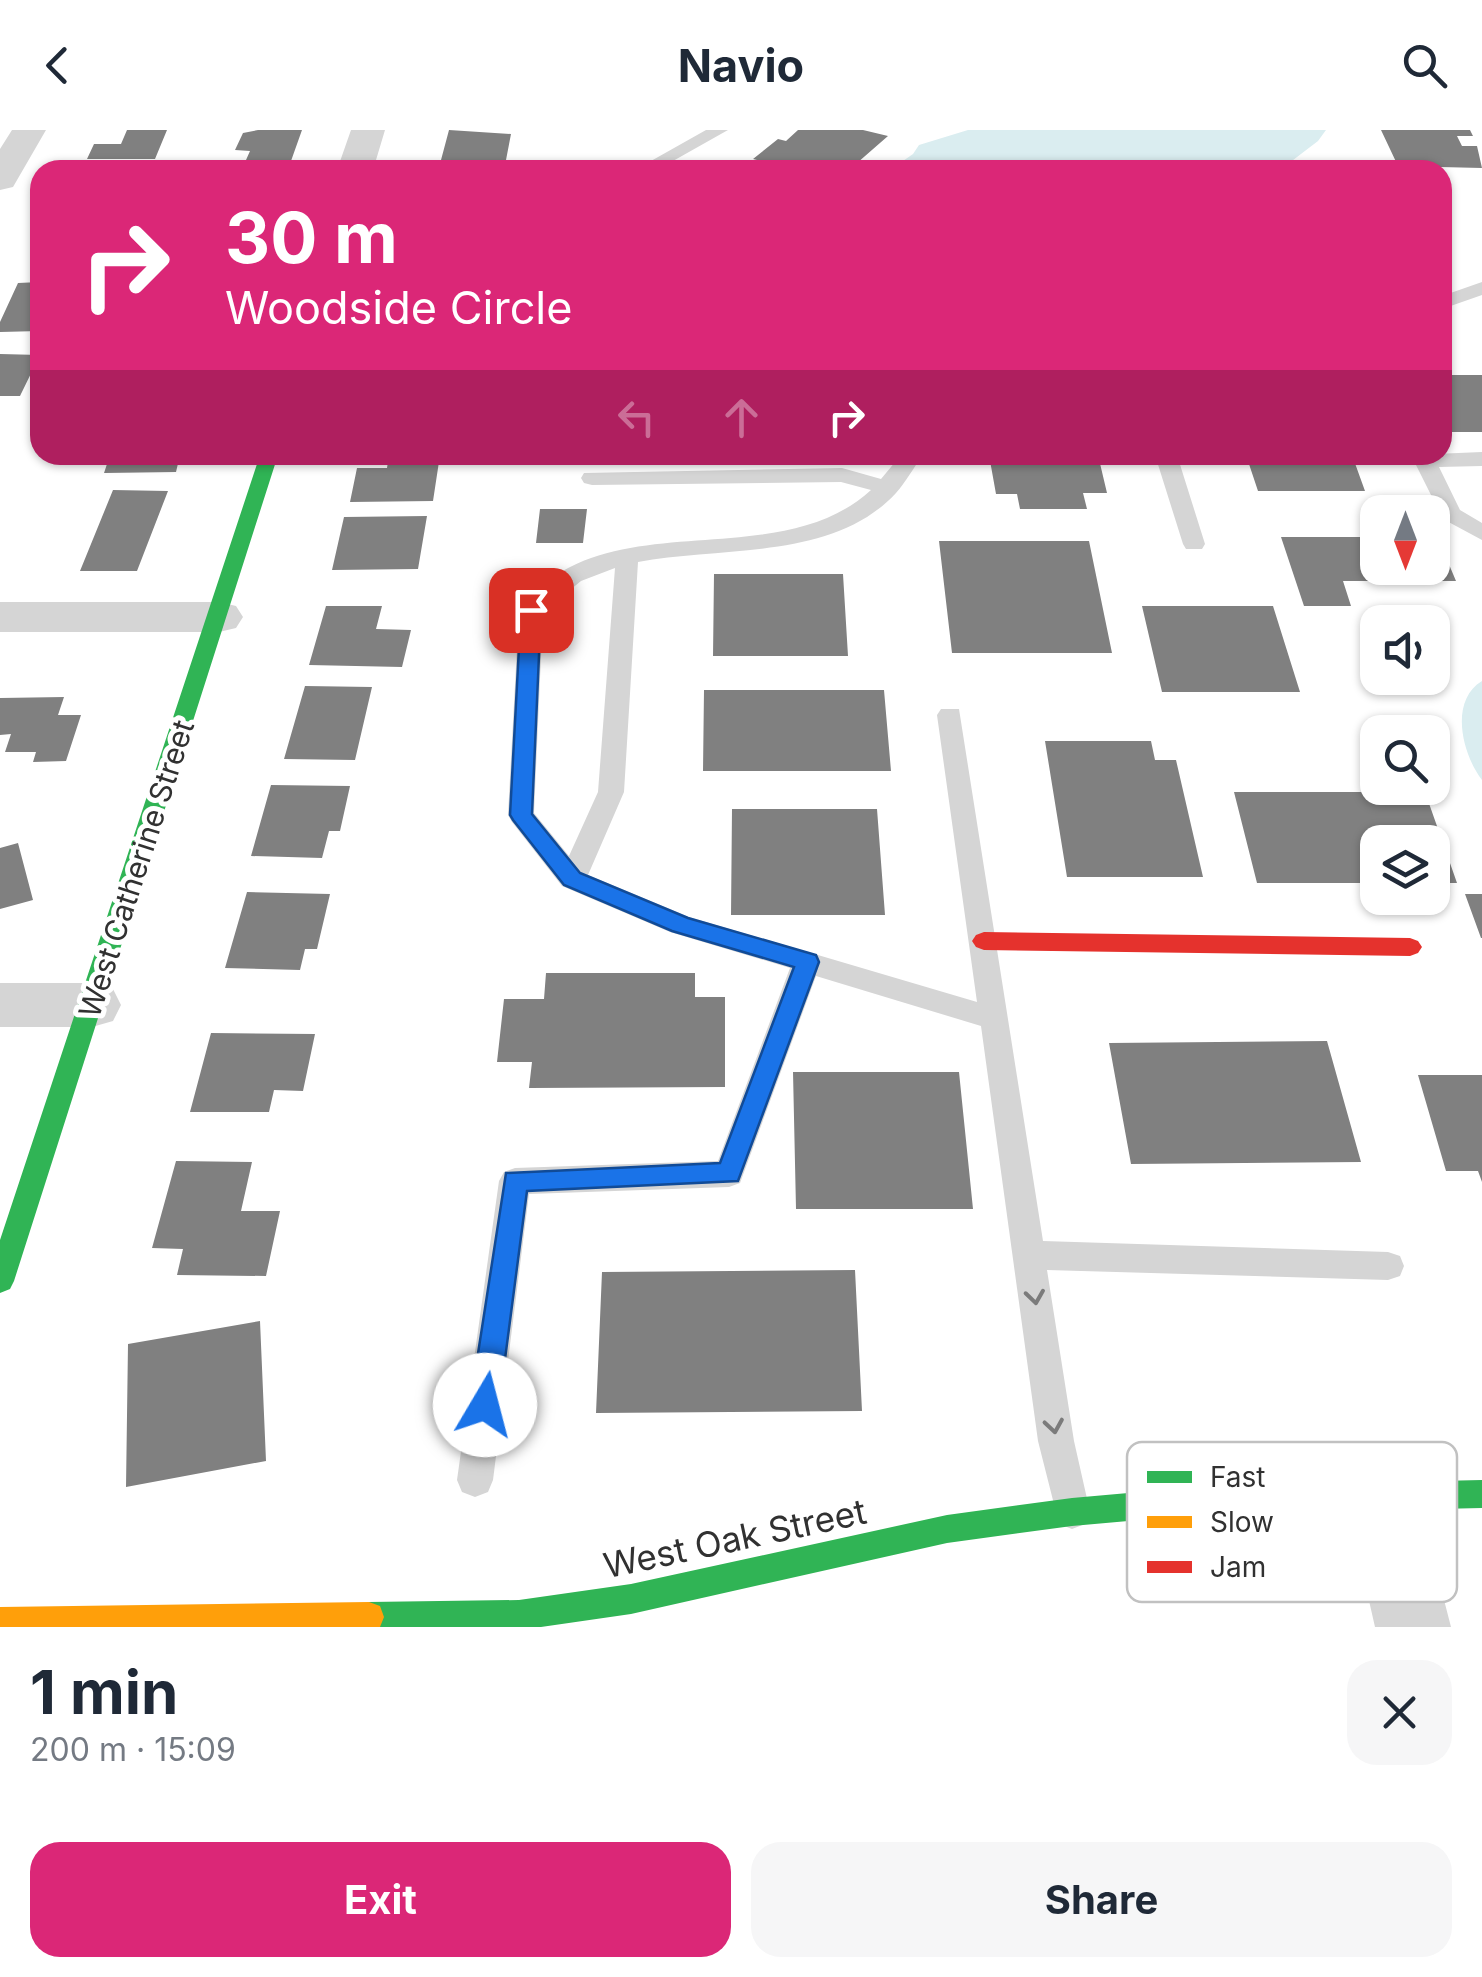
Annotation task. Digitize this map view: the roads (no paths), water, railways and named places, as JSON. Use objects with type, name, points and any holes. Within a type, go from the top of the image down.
[{"type":"street","points":[[0,179],[29,130]]},
{"type":"street","points":[[358,160],[368,130]]},
{"type":"street","name":"West Catherine Street","points":[[0,1281],[266,465]]},
{"type":"street","points":[[0,617],[219,617]]},
{"type":"street","points":[[984,941],[1410,947]]},
{"type":"street","points":[[0,1005],[92,1005]]},
{"type":"street","name":"West Oak Street","points":[[1457,1494],[1482,1494]]},
{"type":"street","name":"West Oak Street","points":[[0,1622],[519,1616],[631,1599],[947,1529],[1127,1507]]},
{"type":"street","points":[[1407,1602],[1413,1627]]},
{"type":"lane","points":[[663,160],[719,130]]},
{"type":"lane","points":[[1452,300],[1482,288]]},
{"type":"lane","points":[[1452,458],[1482,459]]},
{"type":"lane","points":[[905,465],[888,488],[836,524],[752,541],[661,550],[578,573],[531,610],[521,815],[572,879],[680,924],[995,1019]]},
{"type":"lane","points":[[1169,465],[1194,544]]},
{"type":"lane","points":[[1427,465],[1451,514],[1482,533]]},
{"type":"lane","points":[[592,478],[842,476],[888,488]]},
{"type":"lane","points":[[572,879],[611,792],[627,592],[626,560]]},
{"type":"lane","points":[[950,715],[1056,1441],[1072,1512]]},
{"type":"lane","points":[[475,1480],[516,1181],[729,1174],[808,962]]},
{"type":"lane","points":[[1030,1254],[1388,1266]]}]
